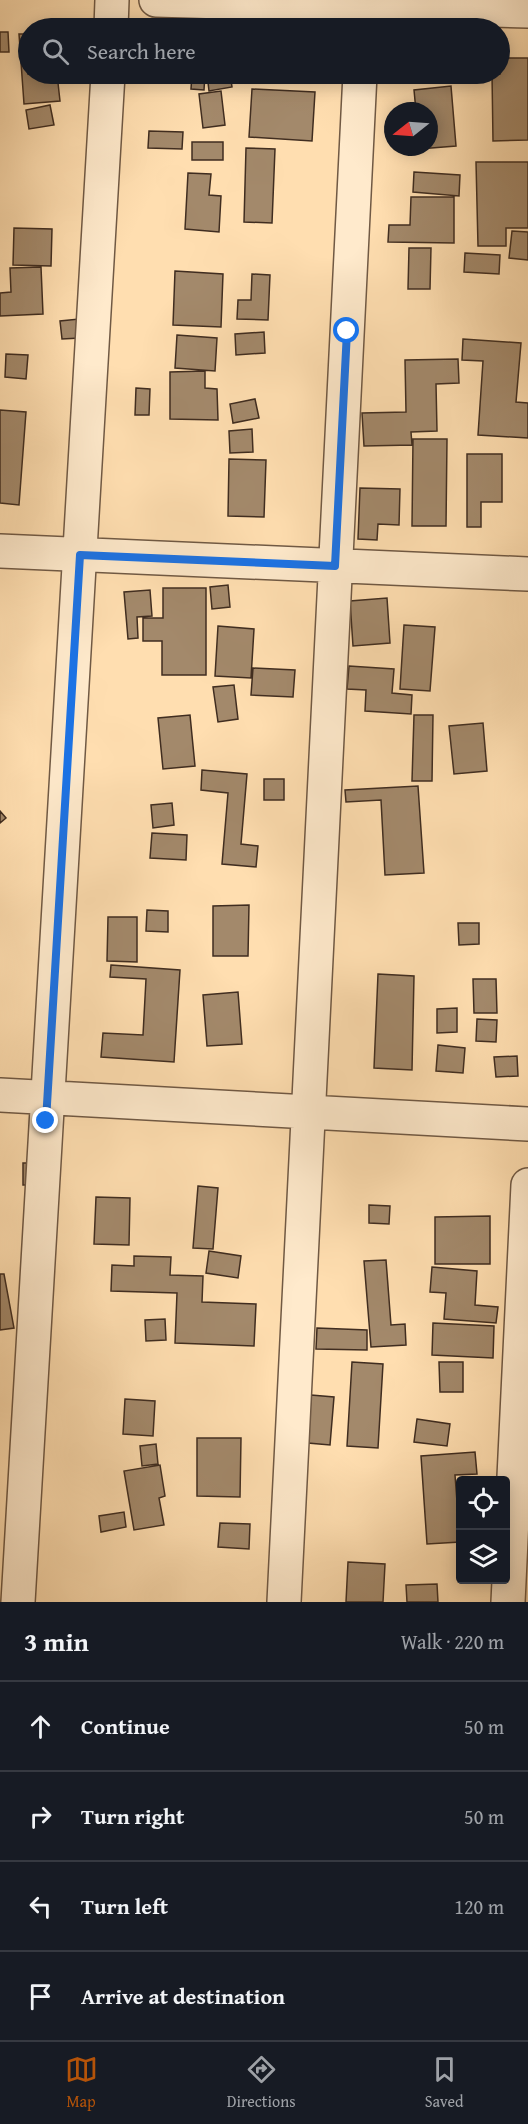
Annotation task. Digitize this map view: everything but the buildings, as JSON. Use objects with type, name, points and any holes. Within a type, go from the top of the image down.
[{"type":"street","points":[[111,18],[112,0]]},
{"type":"street","points":[[156,0],[363,12],[528,10]]},
{"type":"street","points":[[18,1602],[107,84]]},
{"type":"street","points":[[284,1602],[359,84]]},
{"type":"street","points":[[0,551],[528,574]]},
{"type":"street","points":[[0,1095],[528,1124]]},
{"type":"street","points":[[508,1602],[528,1185]]},
{"type":"route","points":[[46,1121],[80,555],[335,566],[347,331]]}]
